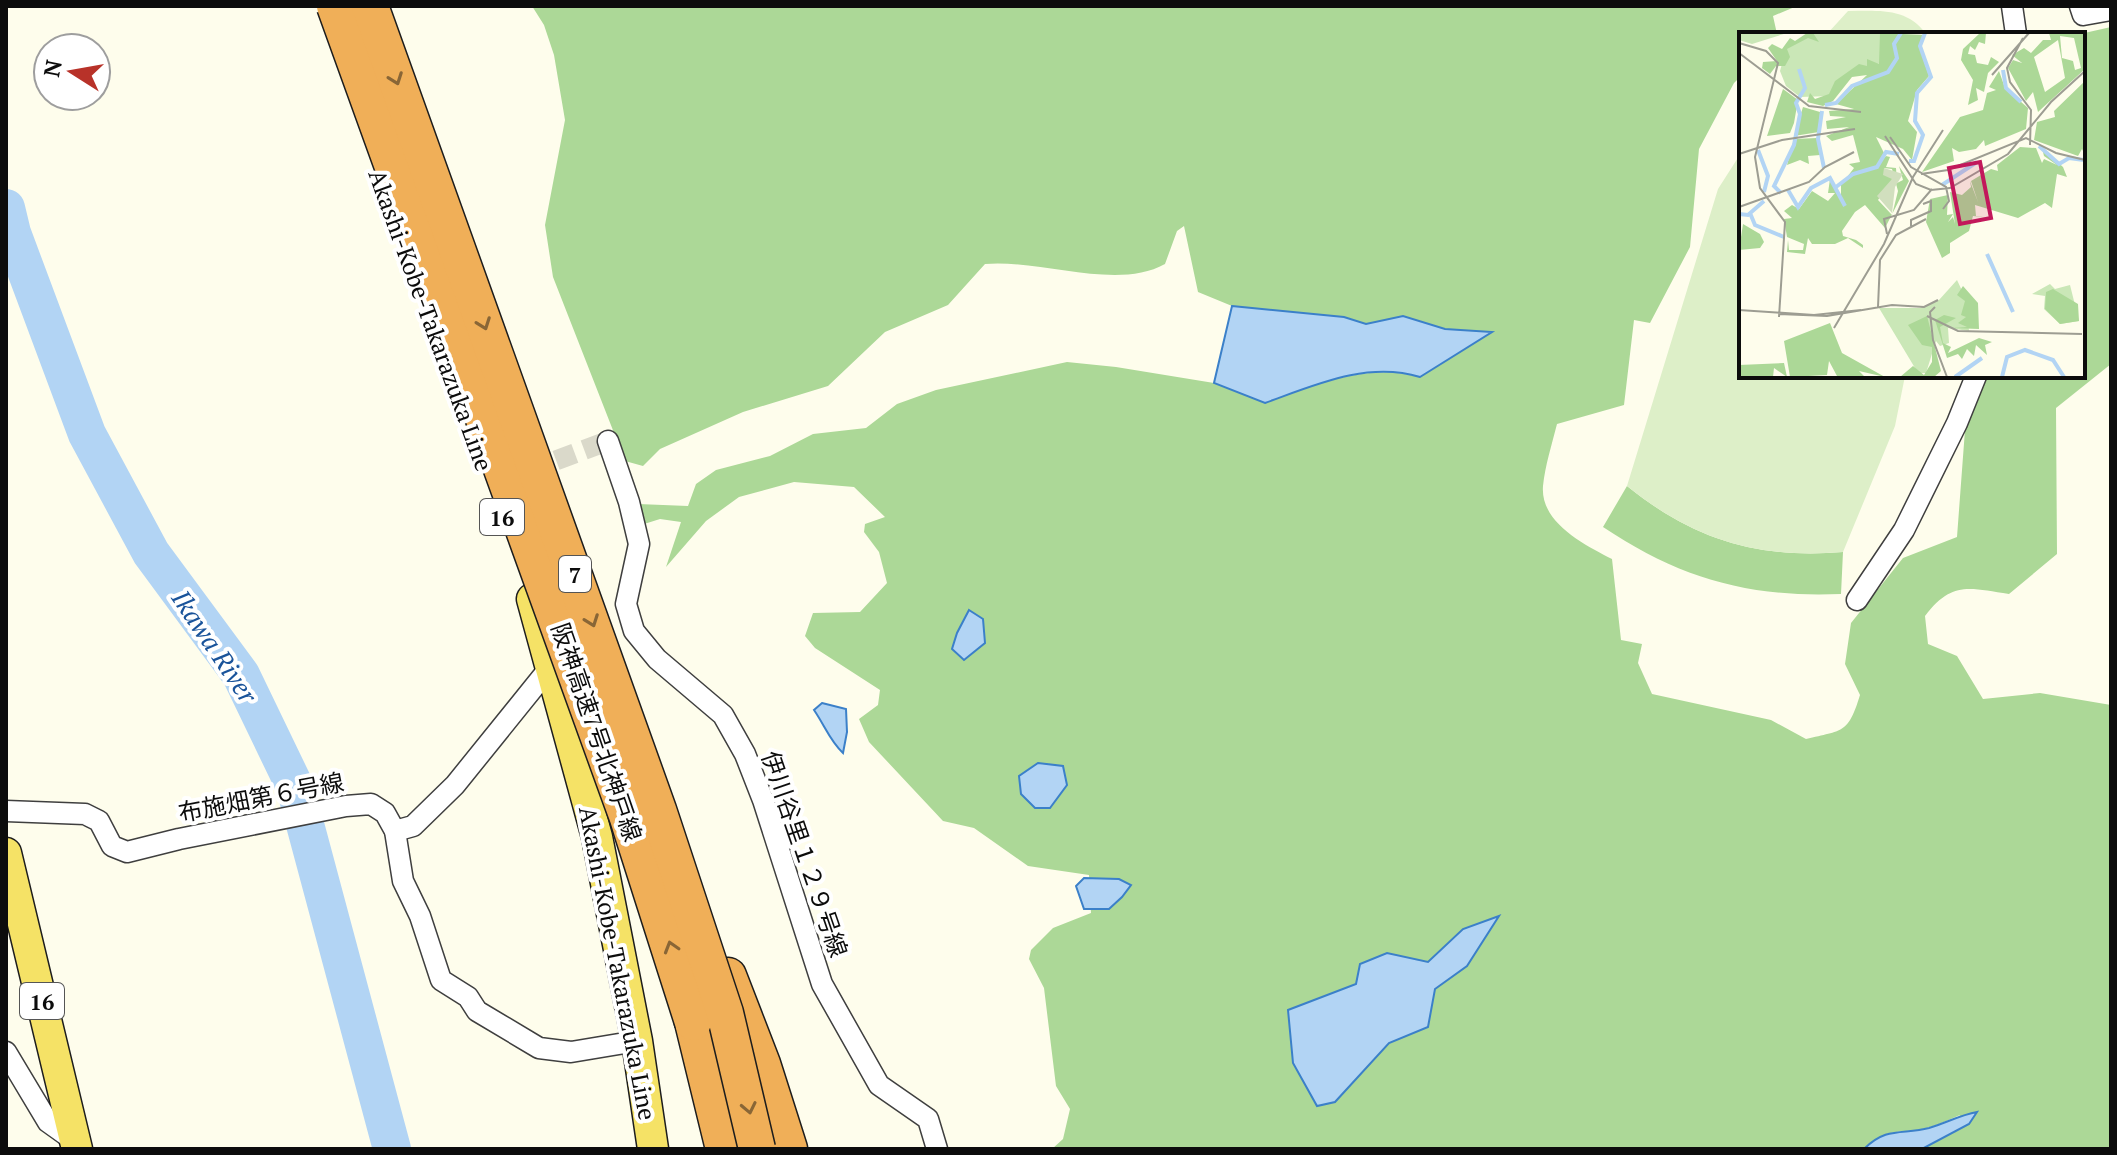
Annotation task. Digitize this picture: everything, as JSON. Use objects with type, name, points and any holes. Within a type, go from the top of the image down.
[{"type":"highway","name":"阪神高速7号北神戸線","points":[[335,6],[628,818],[693,1022],[724,1149]]},
{"type":"highway","name":"阪神高速7号北神戸線","points":[[370,6],[626,718],[725,1013],[757,1149]]},
{"type":"highway","points":[[626,718],[667,806],[762,1064],[789,1149]]},
{"type":"highway","points":[[693,1022],[710,1149]]},
{"type":"main road","name":"Akashi-Kobe-Takarazuka Line","points":[[319,6],[538,617],[597,837],[637,1041],[653,1149]]},
{"type":"main road","name":"16","points":[[6,853],[76,1146]]},
{"type":"street","points":[[2012,6],[2016,32]]},
{"type":"street","points":[[2080,6],[2083,15],[2111,10]]},
{"type":"street","points":[[1857,600],[1904,530],[1957,423],[1975,378]]},
{"type":"street","name":"伊川谷里１２９号線","points":[[608,441],[629,502],[639,544],[626,604],[634,631],[657,659],[723,715],[745,754],[763,800],[822,984],[879,1085],[928,1119],[937,1149]]},
{"type":"street","points":[[551,666],[455,785],[413,826],[395,831],[403,881],[420,916],[441,980],[468,997],[477,1011],[539,1048],[571,1052],[637,1041]]},
{"type":"street","name":"布施畑第６号線","points":[[6,811],[85,814],[99,821],[112,846],[127,852],[346,806],[371,804],[385,813],[395,831]]},
{"type":"street","points":[[6,1052],[48,1122],[76,1146]]},
{"type":"green space","points":[[532,6],[1797,6],[1773,16],[1777,32],[1739,32],[1739,78],[1699,149],[1690,247],[1650,323],[1634,320],[1624,405],[1557,424],[1543,486],[1544,499],[1556,522],[1578,540],[1612,559],[1621,640],[1642,644],[1638,663],[1652,694],[1771,720],[1806,739],[1842,728],[1856,708],[1860,695],[1845,664],[1851,623],[1903,558],[1957,537],[1965,430],[1980,378],[2085,378],[2085,33],[2111,27],[2111,364],[2056,408],[2057,554],[2009,594],[1972,589],[1953,592],[1925,616],[1928,644],[1957,656],[1983,699],[2040,693],[2111,705],[2111,1149],[1922,1149],[1936,1141],[1960,1115],[1930,1127],[1888,1134],[1872,1141],[1864,1149],[1052,1149],[1063,1139],[1070,1109],[1056,1086],[1044,988],[1029,959],[1031,950],[1053,928],[1091,913],[1089,875],[1028,866],[974,828],[943,821],[869,742],[859,719],[878,705],[880,690],[815,648],[805,636],[813,613],[860,612],[887,583],[879,552],[864,532],[865,524],[885,517],[854,487],[794,482],[739,497],[706,521],[666,567],[681,522],[660,519],[641,525],[638,504],[688,506],[696,484],[716,470],[770,456],[813,434],[866,428],[897,404],[936,390],[1067,362],[1214,383],[1265,403],[1322,383],[1361,374],[1400,373],[1420,377],[1490,332],[1445,329],[1403,316],[1366,324],[1344,317],[1232,306],[1198,292],[1184,226],[1177,231],[1165,264],[1146,272],[1101,275],[985,264],[948,305],[885,332],[828,386],[743,412],[660,449],[643,466],[625,461],[553,277],[545,225],[565,120],[554,55],[544,25]],"holes":[[[1463,929],[1467,966],[1435,989],[1428,1027],[1389,1043],[1288,1011],[1357,984],[1387,953],[1428,962]]]},
{"type":"green space","points":[[1848,11],[1880,11],[1910,19],[1924,32],[1829,32]]},
{"type":"green space","points":[[1739,156],[1739,378],[1905,378],[1895,426],[1843,552],[1783,552],[1728,542],[1677,520],[1627,486],[1718,189]]},
{"type":"green space","points":[[1627,486],[1677,520],[1728,542],[1783,552],[1843,552],[1841,594],[1745,588],[1687,572],[1659,560],[1603,527]]},
{"type":"water","points":[[1232,306],[1344,317],[1366,324],[1403,316],[1445,329],[1492,332],[1420,377],[1400,373],[1361,373],[1265,403],[1214,383]]},
{"type":"water","points":[[969,610],[983,619],[985,643],[964,660],[952,649]]},
{"type":"water","points":[[822,703],[846,709],[847,732],[843,753],[814,710]]},
{"type":"water","points":[[1038,763],[1063,766],[1067,785],[1050,808],[1035,808],[1021,794],[1019,776]]},
{"type":"water","points":[[1084,878],[1119,879],[1131,885],[1109,909],[1084,909],[1076,886]]},
{"type":"water","points":[[1499,916],[1467,966],[1435,989],[1428,1027],[1389,1043],[1335,1102],[1317,1106],[1293,1063],[1288,1010],[1356,984],[1360,964],[1387,953],[1428,962],[1463,929]]},
{"type":"water","points":[[1977,1112],[1969,1124],[1922,1149],[1864,1149],[1888,1134],[1929,1128]]},
{"type":"waterway","name":"Ikawa River","points":[[6,208],[12,233],[87,434],[151,553],[241,675],[295,787],[392,1149]]},
{"type":"tunnel","points":[[528,471],[608,441]]}]
